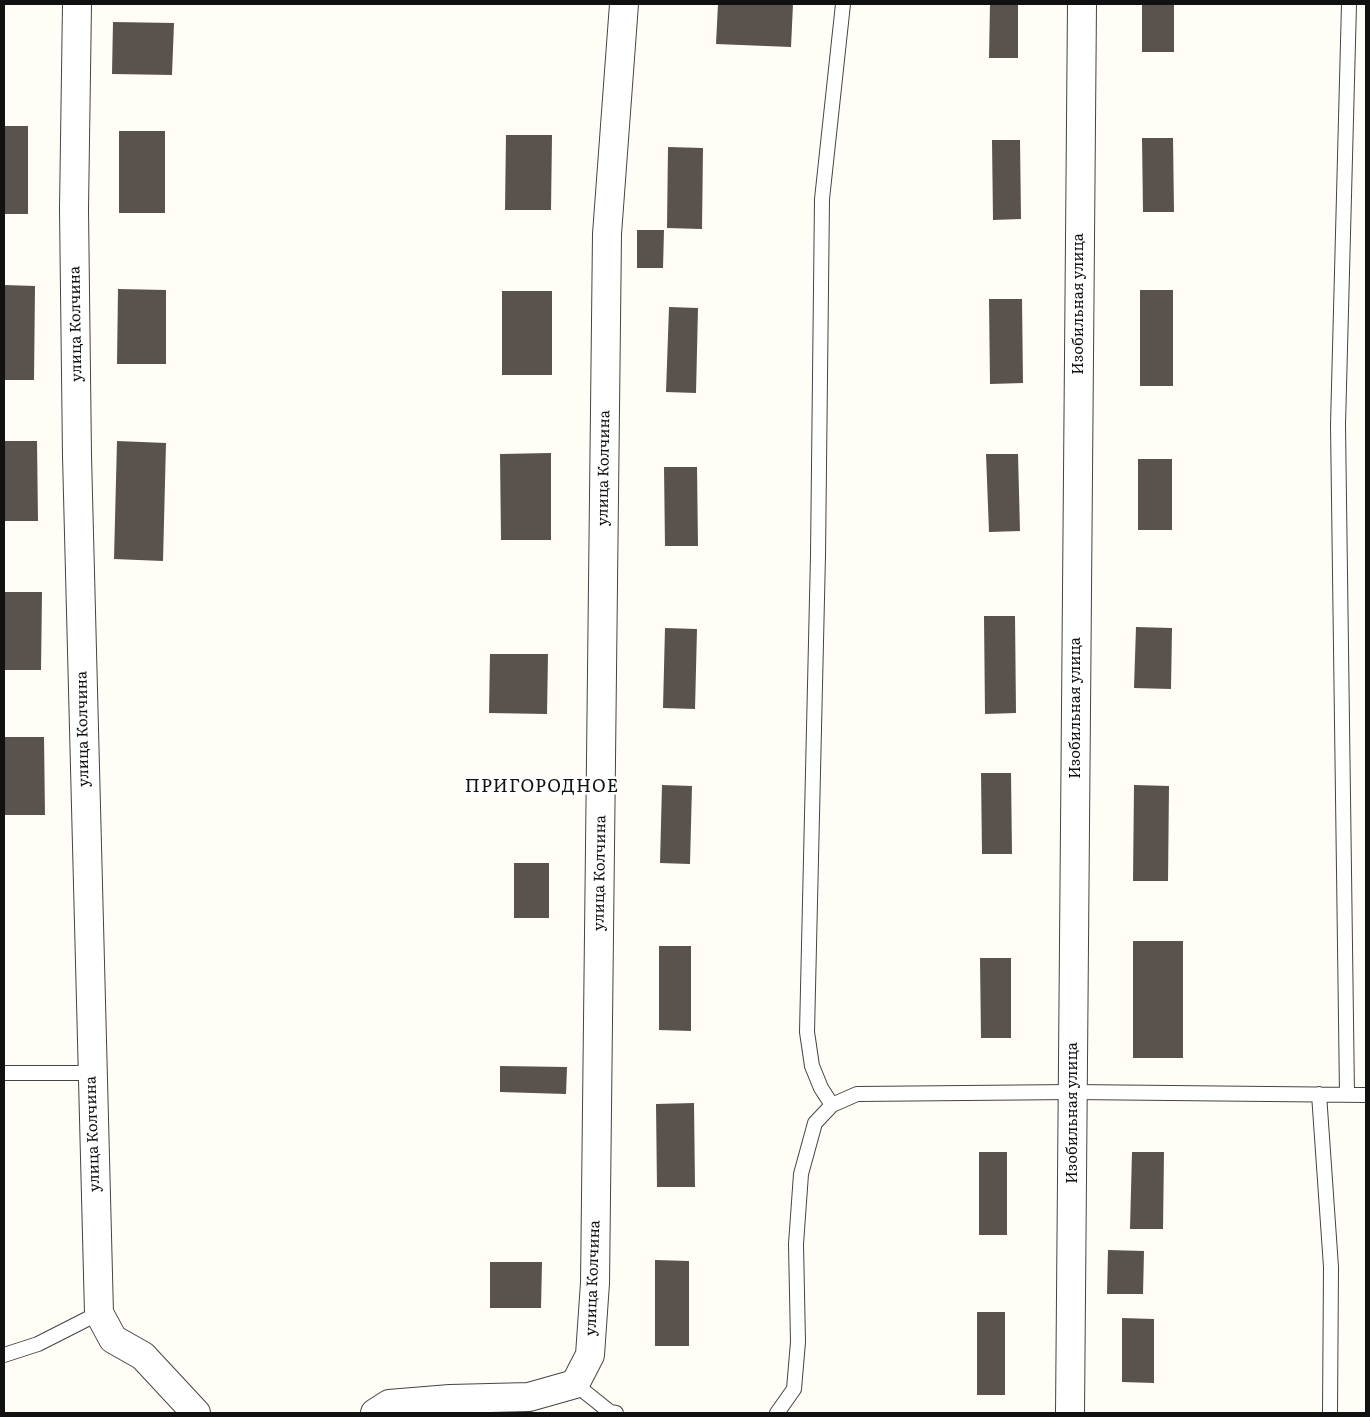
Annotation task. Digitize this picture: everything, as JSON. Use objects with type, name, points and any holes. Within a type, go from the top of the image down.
[{"type":"street","name":"улица Колчина","points":[[76,4],[74,219],[77,456],[91,1073],[99,1313],[113,1339],[143,1356],[196,1413]]},
{"type":"street","name":"улица Колчина","points":[[575,1384],[590,1355],[595,1283],[607,234],[624,4]]},
{"type":"street","name":"Изобильная улица","points":[[1070,1413],[1082,4]]},
{"type":"street","points":[[376,1413],[389,1404],[450,1398],[529,1397],[575,1384]]},
{"type":"lane","points":[[832,1105],[821,1088],[812,1066],[807,1032],[818,535],[822,199],[843,4]]},
{"type":"lane","points":[[1347,1094],[1338,425],[1349,4]]},
{"type":"lane","points":[[4,1073],[91,1073]]},
{"type":"lane","points":[[777,1413],[794,1389],[798,1342],[796,1244],[801,1174],[815,1123],[832,1105],[857,1094],[1073,1092],[1366,1094]]},
{"type":"lane","points":[[1320,1094],[1331,1268],[1330,1413]]},
{"type":"lane","points":[[4,1355],[38,1344],[99,1313]]},
{"type":"lane","points":[[575,1384],[610,1412],[616,1413]]},
{"type":"building","points":[[718,4],[793,4],[791,47],[716,44]]},
{"type":"building","points":[[990,4],[1018,4],[1018,58],[989,58]]},
{"type":"building","points":[[1142,4],[1174,4],[1174,52],[1142,52]]},
{"type":"building","points":[[113,22],[174,23],[172,75],[112,74]]},
{"type":"building","points":[[4,126],[28,126],[28,214],[4,214]]},
{"type":"building","points":[[119,131],[165,131],[165,213],[119,213]]},
{"type":"building","points":[[506,135],[552,135],[551,210],[505,210]]},
{"type":"building","points":[[1142,138],[1173,138],[1174,212],[1143,212]]},
{"type":"building","points":[[992,140],[1020,140],[1021,219],[993,220]]},
{"type":"building","points":[[668,147],[703,148],[702,229],[667,228]]},
{"type":"building","points":[[637,230],[664,230],[663,268],[637,268]]},
{"type":"building","points":[[4,285],[35,286],[34,380],[4,380]]},
{"type":"building","points":[[118,289],[166,290],[166,364],[117,364]]},
{"type":"building","points":[[1140,290],[1173,290],[1173,386],[1140,386]]},
{"type":"building","points":[[502,291],[552,291],[552,375],[502,375]]},
{"type":"building","points":[[989,299],[1022,299],[1023,383],[990,384]]},
{"type":"building","points":[[669,307],[698,308],[696,393],[666,392]]},
{"type":"building","points":[[4,441],[37,441],[38,521],[4,521]]},
{"type":"building","points":[[117,441],[166,443],[163,561],[114,559]]},
{"type":"building","points":[[551,453],[551,540],[501,540],[500,454]]},
{"type":"building","points":[[986,454],[1018,454],[1020,531],[989,532]]},
{"type":"building","points":[[1138,459],[1172,459],[1172,530],[1138,530]]},
{"type":"building","points":[[664,467],[697,467],[698,546],[665,546]]},
{"type":"building","points":[[4,592],[42,592],[41,670],[4,670]]},
{"type":"building","points":[[984,616],[1015,616],[1016,713],[985,714]]},
{"type":"building","points":[[1136,627],[1172,628],[1171,689],[1134,688]]},
{"type":"building","points":[[665,628],[697,629],[695,709],[663,708]]},
{"type":"building","points":[[490,654],[548,654],[547,714],[489,713]]},
{"type":"building","points":[[4,737],[44,737],[45,815],[4,815]]},
{"type":"building","points":[[981,773],[1011,773],[1012,854],[982,854]]},
{"type":"building","points":[[662,785],[692,786],[690,864],[660,863]]},
{"type":"building","points":[[1134,785],[1169,786],[1168,881],[1133,881]]},
{"type":"building","points":[[514,863],[549,863],[549,918],[514,918]]},
{"type":"building","points":[[1133,941],[1183,941],[1183,1058],[1133,1058]]},
{"type":"building","points":[[659,946],[691,946],[691,1031],[659,1030]]},
{"type":"building","points":[[980,958],[1011,958],[1011,1038],[981,1038]]},
{"type":"building","points":[[500,1066],[567,1067],[566,1094],[500,1092]]},
{"type":"building","points":[[694,1103],[695,1187],[657,1187],[656,1104]]},
{"type":"building","points":[[979,1152],[1007,1152],[1007,1235],[979,1235]]},
{"type":"building","points":[[1132,1152],[1164,1152],[1163,1229],[1130,1229]]},
{"type":"building","points":[[1108,1250],[1144,1251],[1143,1294],[1107,1294]]},
{"type":"building","points":[[655,1260],[689,1261],[689,1346],[655,1346]]},
{"type":"building","points":[[490,1262],[542,1262],[541,1308],[490,1308]]},
{"type":"building","points":[[977,1312],[1005,1312],[1005,1395],[977,1395]]},
{"type":"building","points":[[1122,1318],[1154,1319],[1154,1383],[1122,1382]]},
{"type":"district","name":"ПРИГОРОДНОЕ","points":[[542,787]]}]
